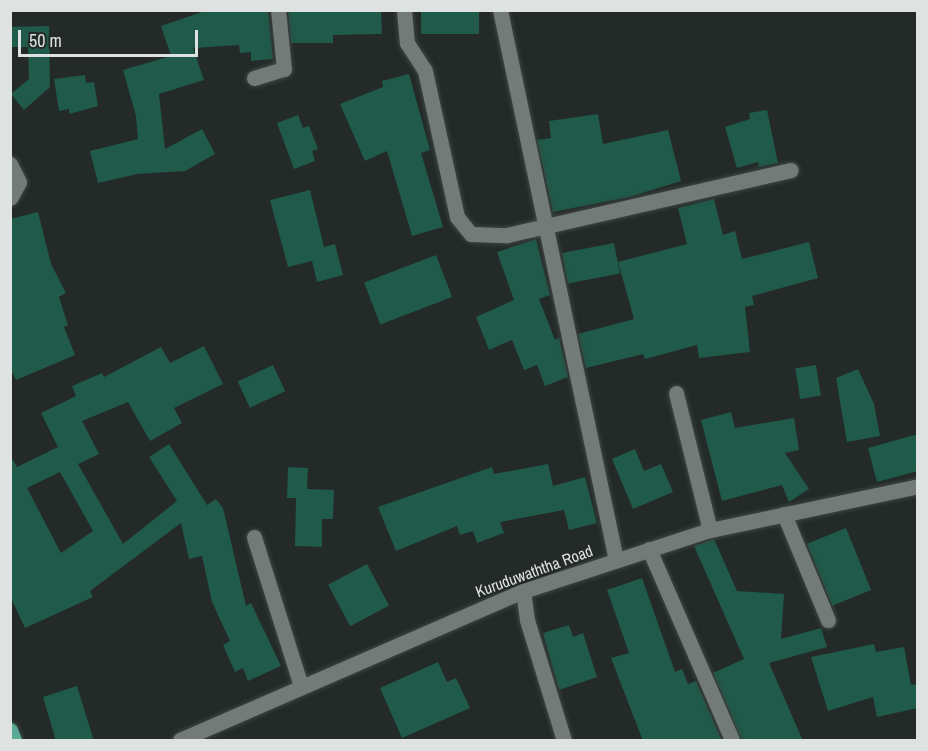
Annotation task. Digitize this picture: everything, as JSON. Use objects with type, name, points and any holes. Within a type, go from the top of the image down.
[{"type":"main road","points":[[10,730],[14,741]]},
{"type":"street","points":[[254,78],[284,69],[278,10]]},
{"type":"street","points":[[404,10],[407,43],[425,71],[457,217],[471,234],[507,235],[791,170]]},
{"type":"street","points":[[500,10],[543,225],[616,560]]},
{"type":"street","points":[[10,164],[19,182],[10,198]]},
{"type":"street","points":[[676,393],[710,530]]},
{"type":"street","name":"Kuruduwaththa Road","points":[[180,741],[301,686],[523,591],[710,530],[918,486]]},
{"type":"street","points":[[784,514],[828,620]]},
{"type":"street","points":[[254,537],[301,686]]},
{"type":"street","points":[[649,549],[732,741]]},
{"type":"street","points":[[523,591],[527,620],[564,741]]},
{"type":"building","points":[[208,10],[268,10],[273,59],[251,61],[251,52],[240,53],[239,45],[193,48],[204,80],[159,94],[165,149],[202,129],[215,154],[185,171],[137,174],[98,183],[90,151],[138,139],[136,116],[123,70],[171,56],[161,26]]},
{"type":"building","points":[[288,10],[381,10],[382,34],[333,35],[333,43],[291,43]]},
{"type":"building","points":[[421,10],[479,10],[479,34],[421,34]]},
{"type":"building","points":[[49,26],[50,87],[24,110],[11,94],[29,79],[28,47],[10,47],[10,27]]},
{"type":"building","points":[[409,74],[430,150],[421,153],[443,227],[412,236],[387,151],[365,161],[340,104],[383,87],[382,81]]},
{"type":"building","points":[[85,75],[86,83],[94,82],[98,106],[69,114],[69,109],[59,111],[54,79]]},
{"type":"building","points":[[767,110],[778,163],[759,167],[758,162],[737,168],[725,127],[750,119],[749,113]]},
{"type":"building","points":[[598,114],[603,144],[668,130],[681,181],[629,197],[553,212],[537,140],[551,138],[549,121]]},
{"type":"building","points":[[298,115],[303,128],[309,126],[318,149],[312,151],[315,161],[294,169],[277,123]]},
{"type":"building","points":[[310,190],[324,247],[335,244],[343,275],[317,282],[312,261],[288,267],[270,200]]},
{"type":"building","points":[[714,199],[723,235],[735,231],[742,259],[809,242],[818,278],[752,296],[754,305],[745,307],[750,352],[699,358],[697,345],[645,359],[643,354],[586,368],[578,334],[634,319],[618,262],[687,244],[678,208]]},
{"type":"building","points":[[38,212],[51,264],[66,293],[59,297],[68,325],[64,327],[75,355],[16,380],[10,368],[10,219]]},
{"type":"building","points":[[536,239],[550,295],[539,299],[555,340],[559,338],[568,377],[545,386],[537,365],[524,370],[512,340],[489,350],[476,317],[514,300],[497,252]]},
{"type":"building","points":[[614,243],[620,273],[568,284],[562,253]]},
{"type":"building","points":[[436,255],[452,297],[380,325],[364,283]]},
{"type":"building","points":[[204,346],[223,384],[174,408],[182,423],[150,441],[128,402],[82,421],[99,454],[78,464],[123,544],[177,501],[149,457],[169,444],[207,505],[216,499],[223,508],[246,606],[251,603],[281,666],[248,681],[243,668],[235,672],[223,645],[230,641],[212,602],[202,556],[189,559],[181,523],[90,591],[93,597],[25,628],[10,596],[10,455],[17,467],[58,447],[41,413],[76,396],[72,386],[102,373],[104,377],[161,347],[170,363]],"holes":[[[60,472],[93,531],[61,553],[27,488]]]},
{"type":"building","points":[[273,365],[285,391],[250,408],[238,381]]},
{"type":"building","points":[[816,365],[821,396],[800,399],[795,368]]},
{"type":"building","points":[[858,369],[874,404],[880,436],[847,442],[836,378]]},
{"type":"building","points":[[731,412],[735,428],[794,418],[799,450],[785,453],[809,489],[789,502],[782,485],[722,501],[701,420]]},
{"type":"building","points":[[918,434],[918,471],[877,482],[868,448]]},
{"type":"building","points":[[635,449],[644,471],[661,464],[673,492],[633,509],[612,459]]},
{"type":"building","points":[[548,464],[553,486],[585,477],[597,523],[569,530],[564,510],[500,522],[504,533],[477,543],[473,531],[460,535],[457,526],[396,551],[378,507],[492,467],[494,474]]},
{"type":"building","points":[[288,467],[308,468],[307,489],[334,490],[333,519],[322,519],[322,547],[295,546],[296,498],[287,498]]},
{"type":"building","points":[[846,528],[871,590],[832,606],[807,544]]},
{"type":"building","points":[[714,539],[737,591],[784,594],[781,639],[821,628],[827,647],[769,663],[803,741],[742,741],[713,673],[744,659],[694,546]]},
{"type":"building","points":[[367,564],[389,605],[350,626],[328,585]]},
{"type":"building","points":[[642,578],[675,672],[682,669],[688,684],[696,681],[722,741],[643,741],[611,658],[629,653],[607,590]]},
{"type":"building","points":[[569,625],[573,637],[583,633],[597,677],[559,690],[543,633]]},
{"type":"building","points":[[874,644],[876,652],[904,647],[911,685],[918,684],[918,708],[877,717],[873,697],[828,711],[811,657]]},
{"type":"building","points":[[438,662],[447,682],[456,678],[470,708],[402,738],[380,688]]},
{"type":"building","points":[[77,686],[94,741],[56,741],[43,697]]}]
